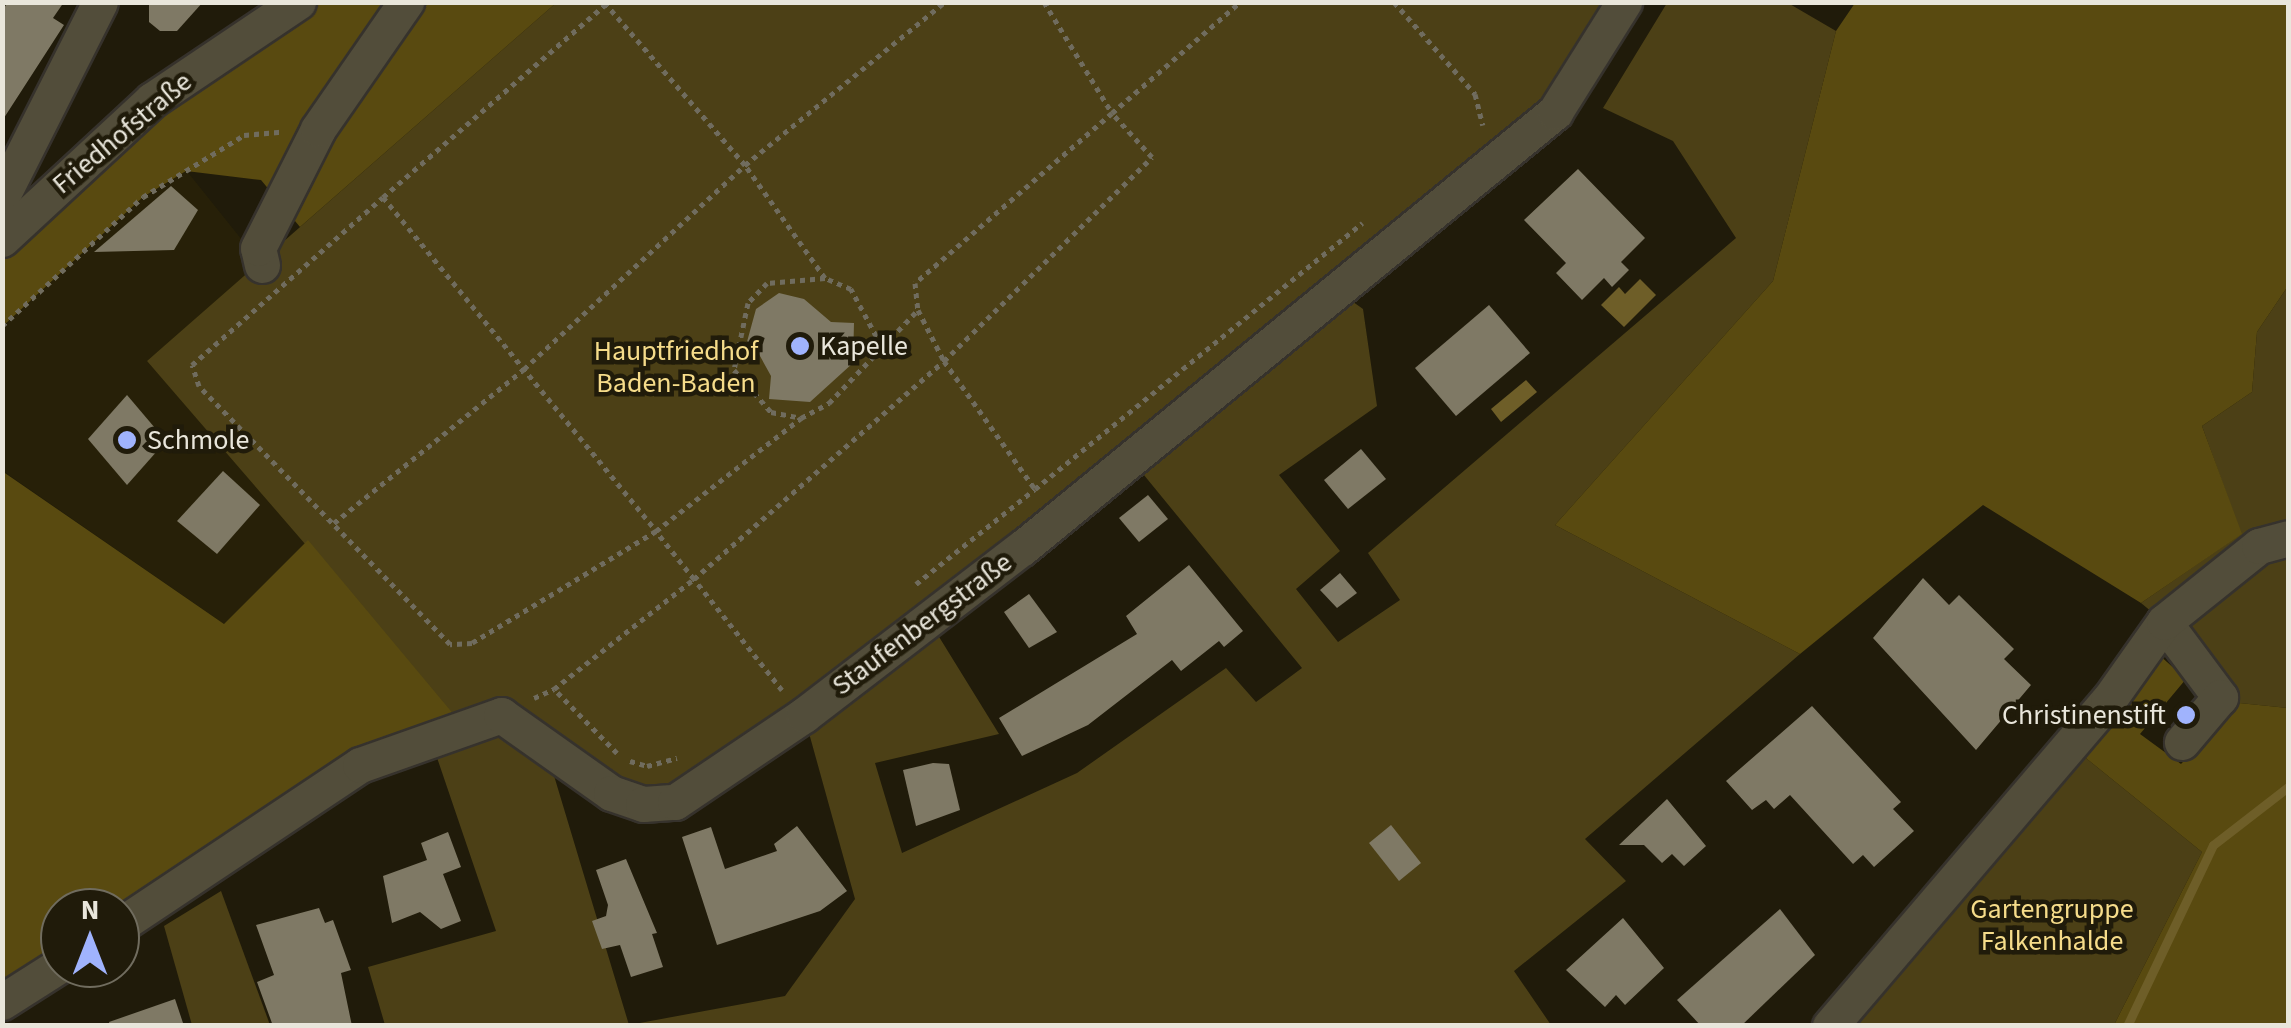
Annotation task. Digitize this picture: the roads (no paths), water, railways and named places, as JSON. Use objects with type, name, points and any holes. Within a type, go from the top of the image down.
[{"type":"street","points":[[4,217],[100,2]]},
{"type":"street","name":"Friedhofstraße","points":[[4,217],[152,100],[298,2]]},
{"type":"street","points":[[262,265],[258,248],[318,129],[406,2]]},
{"type":"street","name":"Staufenbergstraße","points":[[140,912],[360,765],[501,715],[611,793],[643,804],[675,802],[804,714],[1022,548],[1555,112],[1624,2]]},
{"type":"street","points":[[1830,1026],[2108,701],[2164,622],[2258,546],[2288,538]]},
{"type":"street","points":[[2164,622],[2220,697],[2182,742]]},
{"type":"street","points":[[2,1002],[40,978]]},
{"type":"waterway","points":[[2127,1026],[2213,845],[2288,787]]},
{"type":"place","name":"Kapelle","points":[[800,346]]},
{"type":"place","name":"Schmole","points":[[127,440]]},
{"type":"place","name":"Christinenstift","points":[[2186,715]]},
{"type":"park label","name":"Hauptfriedhof Baden-Baden","points":[[676,367]]},
{"type":"park label","name":"Gartengruppe Falkenhalde","points":[[2052,925]]}]
